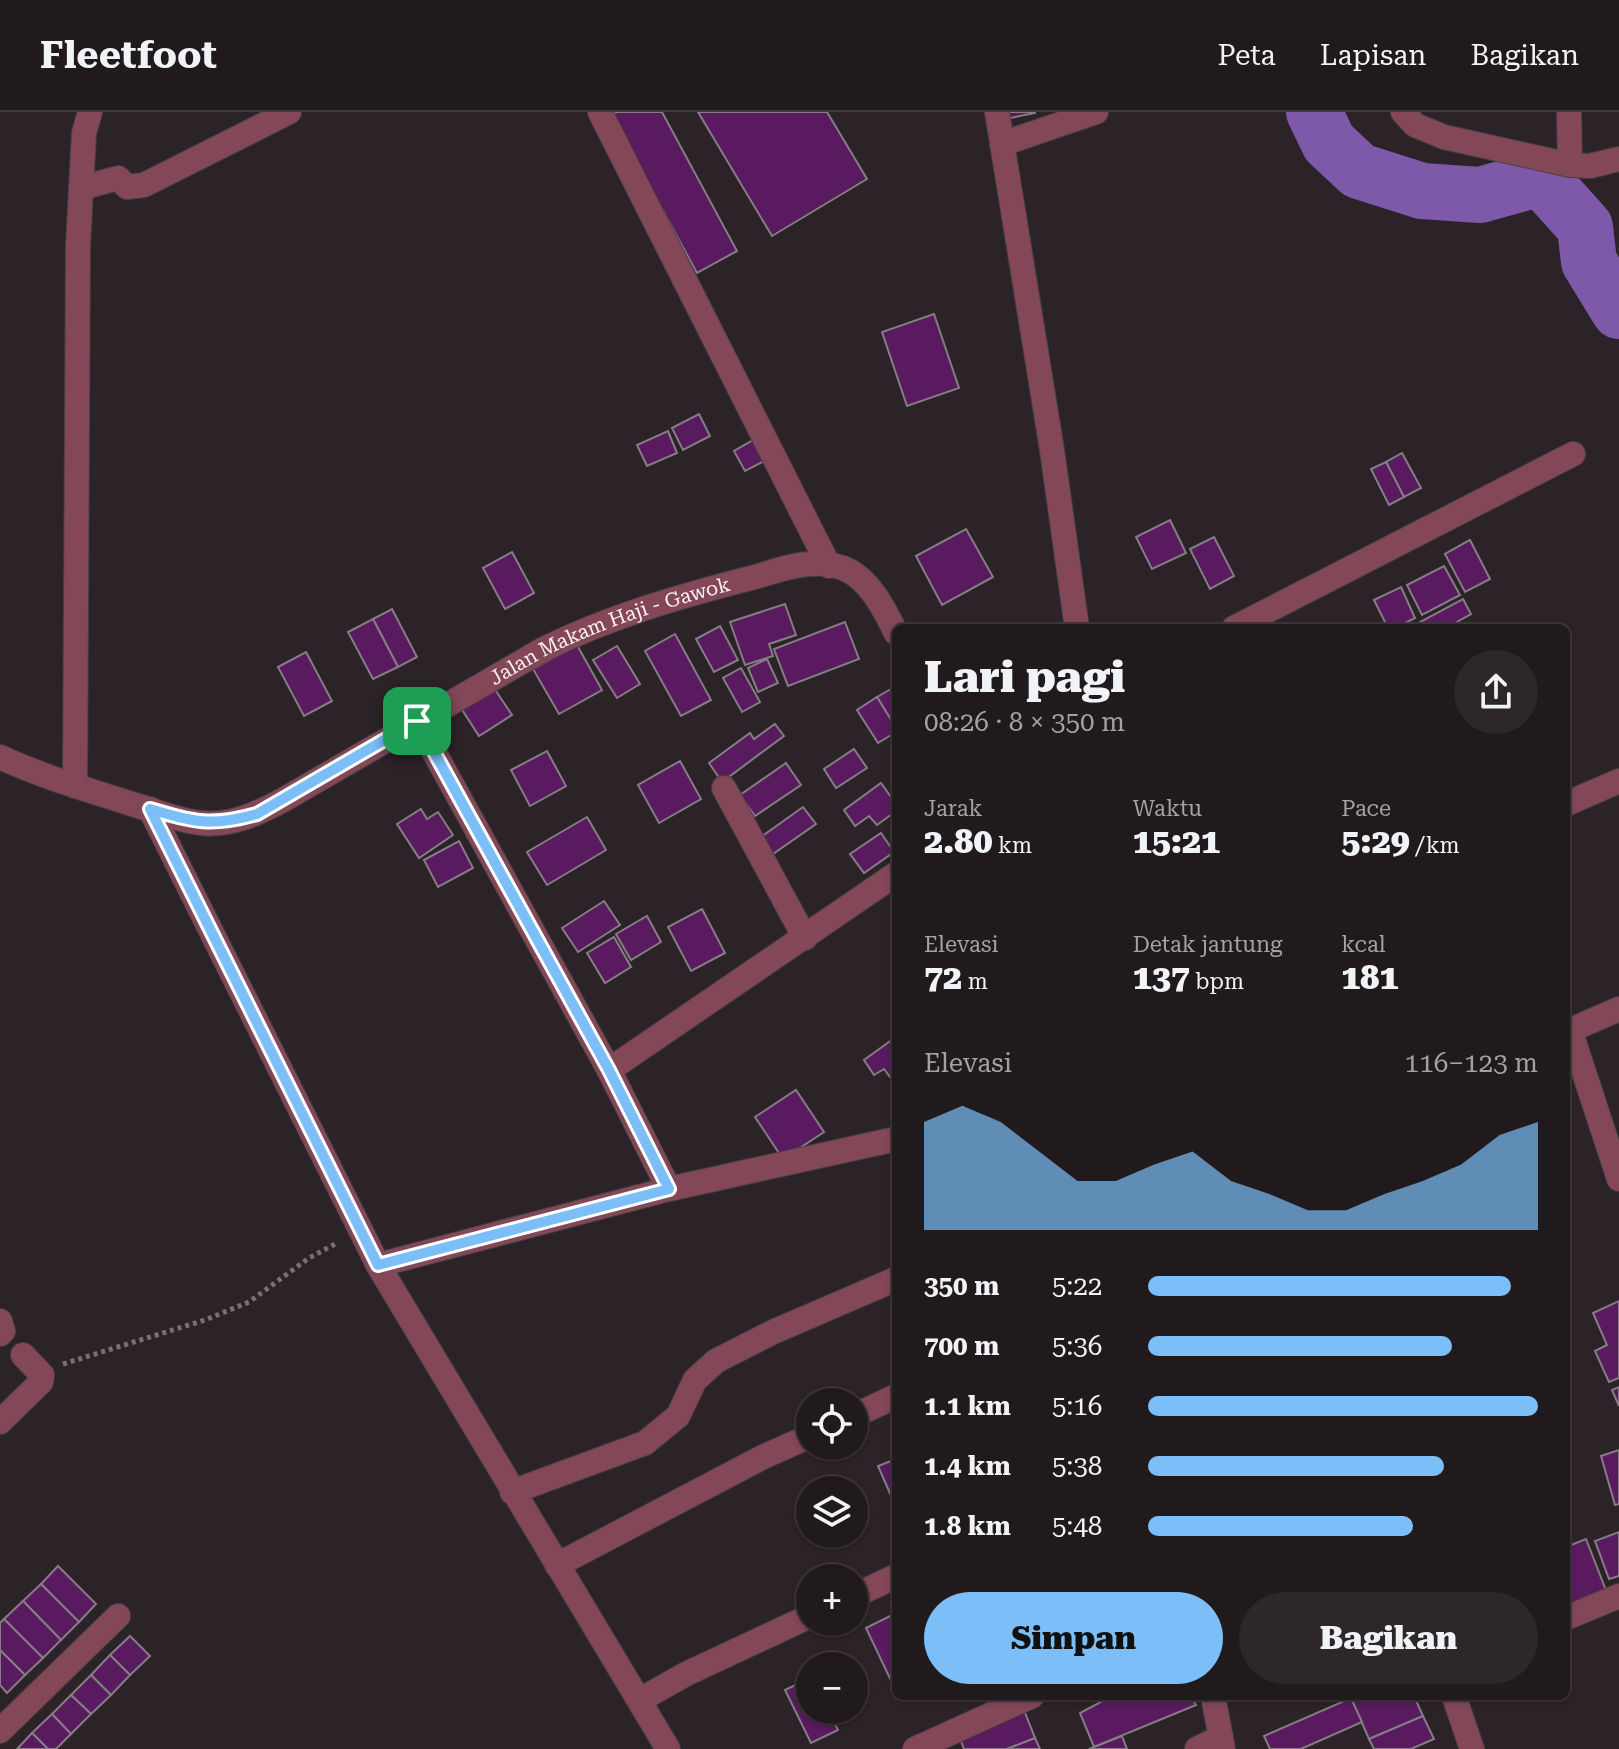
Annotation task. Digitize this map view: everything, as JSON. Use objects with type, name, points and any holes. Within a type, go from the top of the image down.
[{"type":"street","points":[[75,786],[78,246],[84,133],[90,112]]},
{"type":"street","points":[[81,188],[118,178],[127,187],[144,185],[289,112]]},
{"type":"street","points":[[600,112],[829,566],[841,568],[861,581],[884,609],[892,625]]},
{"type":"street","points":[[997,112],[1052,450],[1076,624]]},
{"type":"street","points":[[1002,144],[1096,112]]},
{"type":"street","points":[[1403,112],[1415,125],[1444,137],[1570,165],[1590,166],[1619,159]]},
{"type":"street","points":[[1569,112],[1570,165]]},
{"type":"street","points":[[1242,624],[1573,454]]},
{"type":"street","name":"Jalan Makam Haji - Gawok","points":[[0,757],[75,786],[150,809],[200,823],[229,822],[257,814],[417,721],[585,629],[709,589],[782,570],[813,564],[829,566]]},
{"type":"street","points":[[417,721],[609,1070],[669,1189]]},
{"type":"street","points":[[1570,802],[1619,781]]},
{"type":"street","points":[[724,788],[805,938]]},
{"type":"street","points":[[150,809],[378,1265],[668,1749]]},
{"type":"street","points":[[609,1070],[892,877]]},
{"type":"street","points":[[1570,1030],[1619,1009]]},
{"type":"street","points":[[1570,1037],[1619,1179]]},
{"type":"street","points":[[378,1265],[669,1189],[892,1140]]},
{"type":"street","points":[[512,1492],[645,1443],[678,1416],[695,1380],[716,1361],[773,1332],[892,1281]]},
{"type":"street","points":[[0,1321],[3,1331],[0,1334]]},
{"type":"street","points":[[0,1422],[41,1382],[42,1375],[23,1355]]},
{"type":"street","points":[[868,1409],[892,1398]]},
{"type":"street","points":[[557,1565],[796,1442]]},
{"type":"street","points":[[868,1589],[892,1578]]},
{"type":"street","points":[[1570,1616],[1619,1596]]},
{"type":"street","points":[[0,1731],[118,1616]]},
{"type":"street","points":[[640,1700],[686,1674],[796,1623]]},
{"type":"street","points":[[915,1749],[1023,1700]]},
{"type":"street","points":[[1197,1749],[1222,1743],[1214,1700]]},
{"type":"street","points":[[1455,1700],[1472,1749]]},
{"type":"path","points":[[67,1363],[205,1320],[249,1302],[309,1258],[361,1231]]},
{"type":"building","points":[[617,112],[662,112],[737,251],[697,273],[611,115]]},
{"type":"building","points":[[698,112],[827,112],[867,179],[772,236]]},
{"type":"building","points":[[1003,112],[1035,112],[1035,113],[1005,119]]},
{"type":"building","points":[[934,314],[959,388],[907,406],[882,332]]},
{"type":"building","points":[[699,414],[710,436],[683,450],[672,428]]},
{"type":"building","points":[[668,431],[677,453],[647,466],[637,445]]},
{"type":"building","points":[[755,439],[766,460],[745,471],[734,451]]},
{"type":"building","points":[[1402,453],[1421,488],[1404,497],[1386,462]]},
{"type":"building","points":[[1386,462],[1404,497],[1389,505],[1371,469]]},
{"type":"building","points":[[1170,520],[1186,553],[1152,569],[1136,537]]},
{"type":"building","points":[[966,529],[993,577],[942,605],[916,556]]},
{"type":"building","points":[[1214,537],[1234,576],[1210,589],[1190,549]]},
{"type":"building","points":[[1470,540],[1490,579],[1465,592],[1445,554]]},
{"type":"building","points":[[512,552],[534,593],[505,609],[483,568]]},
{"type":"building","points":[[1444,566],[1460,595],[1422,615],[1407,585]]},
{"type":"building","points":[[1401,587],[1415,618],[1403,624],[1386,624],[1374,600]]},
{"type":"building","points":[[1463,599],[1471,614],[1453,624],[1420,622]]},
{"type":"building","points":[[785,604],[796,635],[769,644],[773,656],[745,665],[730,622]]},
{"type":"building","points":[[392,609],[417,657],[398,667],[373,619]]},
{"type":"building","points":[[373,619],[398,667],[373,679],[348,632]]},
{"type":"building","points":[[845,622],[859,659],[788,686],[774,649]]},
{"type":"building","points":[[720,626],[738,660],[714,672],[696,639]]},
{"type":"building","points":[[675,634],[711,700],[681,716],[645,651]]},
{"type":"building","points":[[577,645],[602,690],[559,714],[533,669]]},
{"type":"building","points":[[617,646],[640,684],[617,698],[593,660]]},
{"type":"building","points":[[306,652],[332,701],[304,716],[278,667]]},
{"type":"building","points":[[767,659],[778,683],[758,692],[748,668]]},
{"type":"building","points":[[741,668],[760,702],[742,712],[723,678]]},
{"type":"building","points":[[494,688],[512,715],[479,736],[461,708]]},
{"type":"building","points":[[892,691],[892,721],[877,697]]},
{"type":"building","points":[[877,697],[892,721],[892,734],[878,743],[857,710]]},
{"type":"building","points":[[775,724],[784,736],[722,782],[709,763],[750,733],[754,739]]},
{"type":"building","points":[[854,749],[867,768],[836,788],[824,769]]},
{"type":"building","points":[[547,751],[566,786],[530,806],[511,770]]},
{"type":"building","points":[[680,761],[701,799],[659,823],[638,785]]},
{"type":"building","points":[[786,763],[801,785],[755,816],[740,795]]},
{"type":"building","points":[[881,783],[892,798],[892,814],[877,825],[869,816],[855,826],[844,810]]},
{"type":"building","points":[[803,807],[816,824],[770,856],[758,839]]},
{"type":"building","points":[[421,809],[427,819],[438,812],[453,835],[419,858],[397,824]]},
{"type":"building","points":[[587,817],[606,850],[547,885],[527,852]]},
{"type":"building","points":[[881,833],[892,849],[892,853],[864,873],[850,854]]},
{"type":"building","points":[[459,841],[473,868],[438,887],[424,860]]},
{"type":"building","points":[[604,901],[620,925],[578,952],[562,928]]},
{"type":"building","points":[[702,909],[725,953],[691,971],[668,927]]},
{"type":"building","points":[[647,916],[661,942],[631,960],[616,934]]},
{"type":"building","points":[[614,937],[631,967],[605,983],[587,953]]},
{"type":"building","points":[[892,1040],[890,1077],[884,1069],[874,1075],[864,1060]]},
{"type":"building","points":[[796,1090],[824,1132],[783,1159],[755,1117]]},
{"type":"building","points":[[1619,1301],[1619,1378],[1609,1382],[1595,1351],[1607,1345],[1593,1313]]},
{"type":"building","points":[[1619,1387],[1619,1406],[1612,1390]]},
{"type":"building","points":[[1619,1450],[1619,1504],[1615,1505],[1601,1456]]},
{"type":"building","points":[[892,1461],[892,1498],[878,1466]]},
{"type":"building","points":[[1619,1532],[1619,1576],[1609,1579],[1595,1541]]},
{"type":"building","points":[[1586,1539],[1607,1593],[1570,1607],[1570,1545]]},
{"type":"building","points":[[58,1566],[96,1604],[79,1622],[41,1584]]},
{"type":"building","points":[[41,1584],[79,1622],[61,1640],[23,1601]]},
{"type":"building","points":[[23,1601],[61,1640],[43,1658],[4,1619]]},
{"type":"building","points":[[892,1615],[892,1683],[868,1627]]},
{"type":"building","points":[[4,1619],[43,1658],[25,1675],[0,1650],[0,1623]]},
{"type":"building","points":[[130,1636],[150,1656],[130,1675],[110,1655]]},
{"type":"building","points":[[0,1650],[25,1675],[7,1693],[0,1685]]},
{"type":"building","points":[[110,1655],[130,1675],[111,1695],[91,1675]]},
{"type":"building","points":[[91,1675],[111,1695],[91,1714],[71,1695]]},
{"type":"building","points":[[796,1685],[796,1712],[785,1690]]},
{"type":"building","points":[[71,1695],[91,1714],[71,1734],[52,1714]]},
{"type":"building","points":[[1104,1700],[1193,1700],[1196,1705],[1094,1747],[1080,1713]]},
{"type":"building","points":[[1346,1700],[1352,1700],[1362,1722],[1301,1749],[1270,1749],[1264,1736]]},
{"type":"building","points":[[1352,1700],[1416,1700],[1423,1716],[1369,1739]]},
{"type":"building","points":[[1022,1705],[1035,1738],[1007,1749],[964,1749],[957,1731]]},
{"type":"building","points":[[52,1714],[71,1734],[56,1749],[48,1749],[32,1733]]},
{"type":"building","points":[[1423,1716],[1434,1739],[1411,1749],[1374,1749],[1369,1739]]},
{"type":"building","points":[[802,1724],[835,1724],[838,1730],[811,1743]]},
{"type":"building","points":[[32,1733],[48,1749],[17,1749]]},
{"type":"building","points":[[1122,1736],[1127,1749],[1089,1749],[1094,1747]]},
{"type":"building","points":[[1035,1738],[1040,1749],[1007,1749]]},
{"type":"waterway","points":[[1314,112],[1329,143],[1359,171],[1422,191],[1480,195],[1541,178],[1585,227],[1589,262],[1619,311]]},
{"type":"route","points":[[417,721],[609,1070],[669,1189],[378,1265],[150,809],[200,823],[229,822],[257,814],[417,721]]}]
